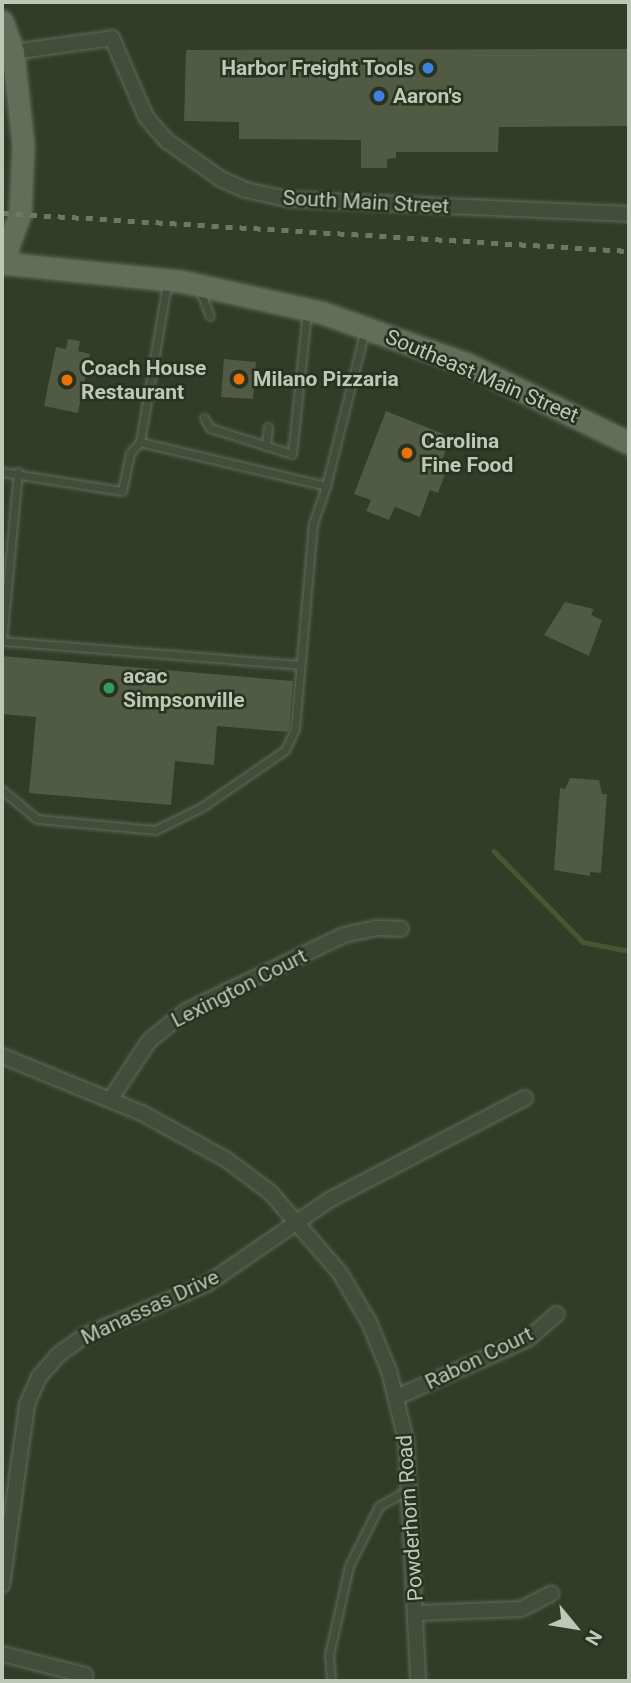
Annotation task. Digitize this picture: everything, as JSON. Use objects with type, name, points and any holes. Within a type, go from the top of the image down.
[{"type":"main road","points":[[2,20],[13,52],[23,145],[20,214],[2,262]]},
{"type":"main road","name":"Southeast Main Street","points":[[2,262],[167,280],[308,309],[467,364],[629,443]]},
{"type":"street","name":"South Main Street","points":[[13,52],[112,38],[146,117],[167,141],[221,179],[246,190],[287,200],[629,214]]},
{"type":"street","name":"Lexington Court","points":[[110,1100],[149,1041],[186,1011],[344,935],[377,928],[401,929]]},
{"type":"street","name":"Powderhorn Road","points":[[2,1056],[110,1100],[227,1160],[270,1192],[298,1222],[355,1296],[397,1396],[411,1488],[418,1681]]},
{"type":"street","name":"Manassas Drive","points":[[2,1585],[27,1404],[49,1364],[86,1335],[208,1284],[298,1222],[400,1160],[525,1098]]},
{"type":"street","name":"Rabon Court","points":[[397,1396],[528,1339],[558,1314]]},
{"type":"street","points":[[417,1613],[520,1609],[551,1594]]},
{"type":"street","points":[[2,1654],[85,1675]]},
{"type":"lane","points":[[2,472],[18,472],[122,491],[130,453],[140,442],[167,280]]},
{"type":"lane","points":[[197,285],[210,316]]},
{"type":"lane","points":[[204,418],[210,428],[292,454],[301,338],[308,309]]},
{"type":"lane","points":[[2,790],[37,819],[136,830],[166,827],[285,750],[295,729],[313,524],[326,486],[365,327]]},
{"type":"lane","points":[[266,446],[268,427]]},
{"type":"lane","points":[[140,442],[326,486]]},
{"type":"lane","points":[[18,472],[2,641],[300,665]]},
{"type":"lane","points":[[331,1681],[329,1656],[349,1566],[379,1506],[411,1488]]},
{"type":"building","points":[[629,49],[629,126],[499,127],[498,152],[396,152],[396,158],[387,159],[387,168],[361,168],[361,140],[239,139],[239,122],[184,121],[186,50]]},
{"type":"building","name":"Coach House Restaurant","points":[[68,339],[80,341],[78,351],[90,354],[78,413],[44,406],[56,347],[66,349]]},
{"type":"building","name":"Milano Pizzaria","points":[[224,359],[256,362],[253,399],[221,397]]},
{"type":"building","name":"Carolina Fine Food","points":[[386,411],[451,437],[439,468],[446,471],[438,493],[430,490],[420,517],[395,507],[389,520],[366,511],[371,500],[354,494]]},
{"type":"building","points":[[565,602],[594,609],[591,615],[602,620],[589,656],[544,635]]},
{"type":"building","points":[[2,656],[293,681],[289,728],[287,732],[217,726],[214,765],[175,761],[171,805],[29,793],[36,717],[2,714]]},
{"type":"building","points":[[570,778],[599,780],[602,794],[607,794],[601,873],[590,872],[590,876],[554,870],[560,788],[565,789]]},
{"type":"waterway","points":[[494,851],[583,942],[629,951]]},
{"type":"railway","points":[[2,213],[629,251]]},
{"type":"place","name":"Harbor Freight Tools","points":[[428,68]]},
{"type":"place","name":"Aaron's","points":[[379,96]]},
{"type":"place","name":"Milano Pizzaria","points":[[239,379]]},
{"type":"place","name":"Coach House Restaurant","points":[[67,380]]},
{"type":"place","name":"Carolina Fine Food","points":[[407,453]]},
{"type":"place","name":"acac Simpsonville","points":[[109,688]]}]
